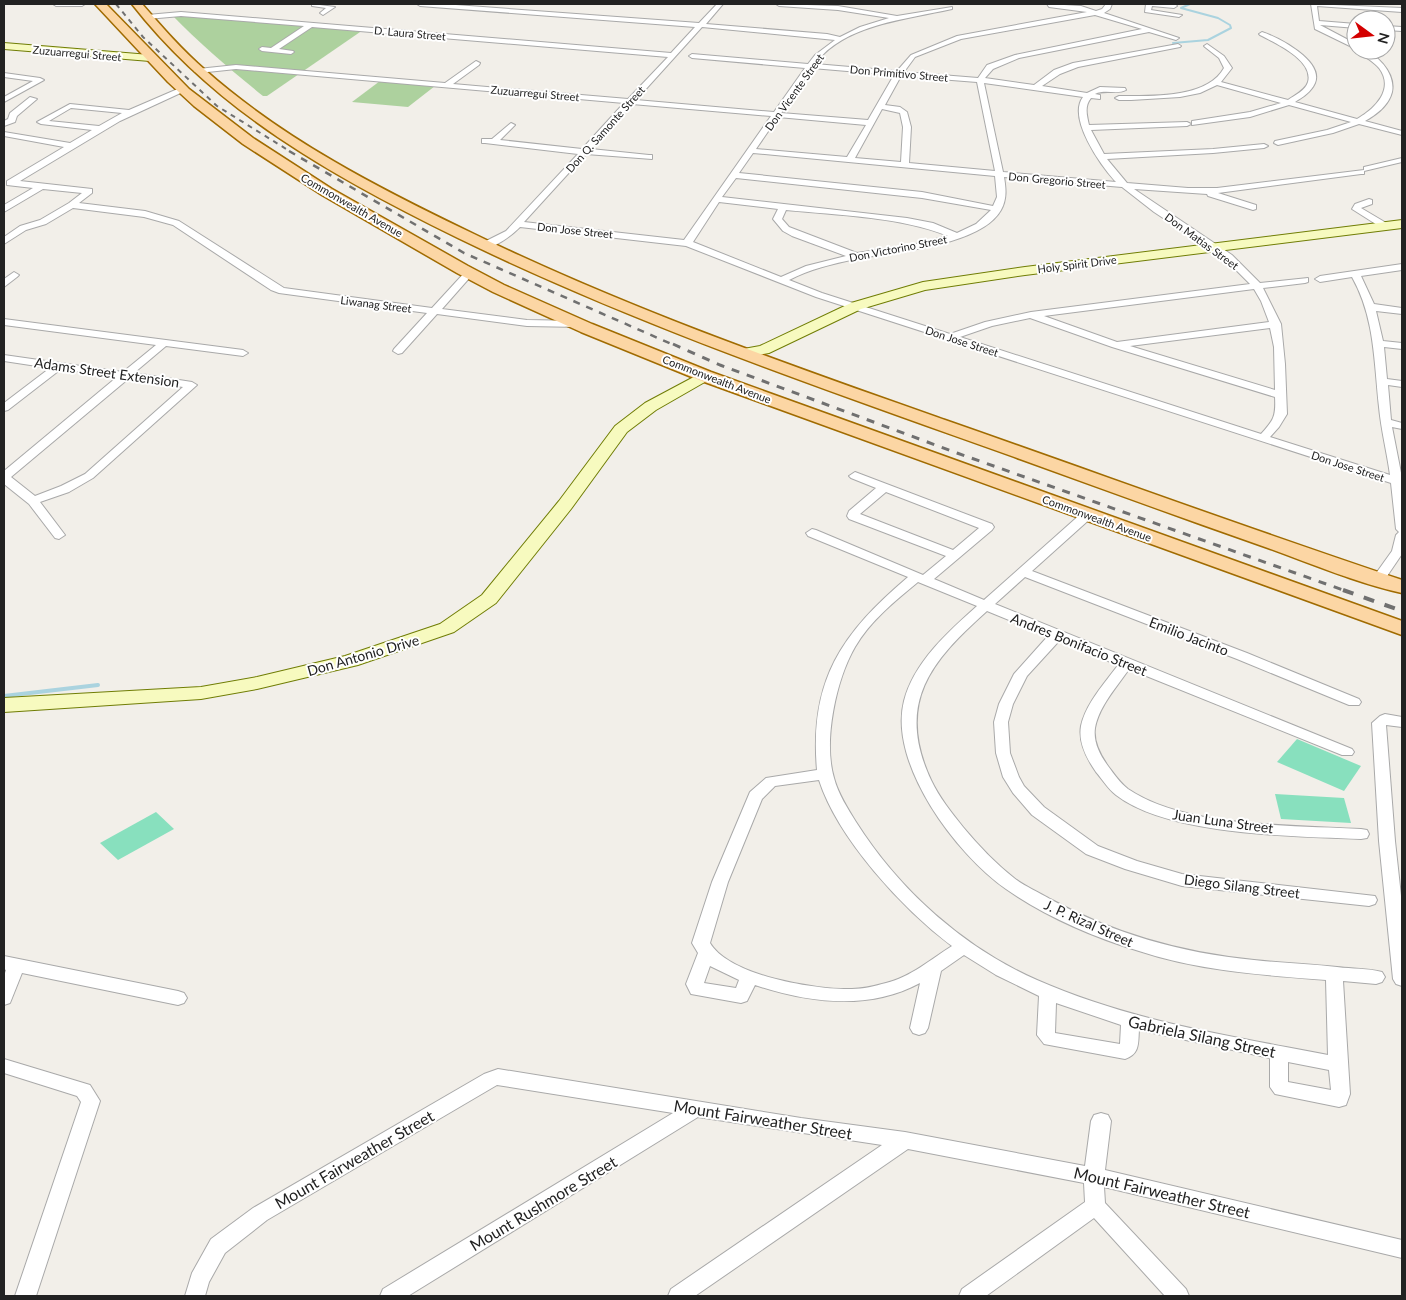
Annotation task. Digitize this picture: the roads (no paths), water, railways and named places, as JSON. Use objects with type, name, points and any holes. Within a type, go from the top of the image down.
[{"type":"main road","name":"Commonwealth Avenue","points":[[100,4],[150,58],[183,90],[230,128],[285,166],[343,202],[469,273],[580,324],[706,376],[1402,628]]},
{"type":"main road","name":"Commonwealth Avenue","points":[[137,4],[165,38],[198,71],[264,121],[308,151],[384,194],[483,246],[568,284],[743,353],[763,355],[1402,587]]},
{"type":"main road","points":[[410,239],[507,280],[519,280],[526,276],[525,273],[472,248],[465,236]]},
{"type":"street","points":[[56,4],[82,4]]},
{"type":"street","points":[[316,4],[314,5],[332,7],[323,13]]},
{"type":"street","points":[[420,4],[631,18],[700,26],[827,36],[841,39]]},
{"type":"street","name":"Don Q. Samonte Street","points":[[483,246],[505,236],[518,224],[720,4]]},
{"type":"street","points":[[779,4],[838,8],[898,18]]},
{"type":"street","points":[[850,160],[899,73],[913,56],[959,37],[1094,13],[1107,9],[1109,4]]},
{"type":"street","points":[[1174,6],[1149,4],[1148,12],[1179,15]]},
{"type":"street","points":[[1317,26],[1314,4],[1402,10]]},
{"type":"street","points":[[1048,5],[1076,7],[1176,38]]},
{"type":"street","name":"Don Vicente Street","points":[[688,243],[688,240],[810,66],[822,52],[841,39],[874,25],[898,18],[950,8]]},
{"type":"street","name":"D. Laura Street","points":[[147,17],[181,14],[672,55]]},
{"type":"street","points":[[272,50],[310,25]]},
{"type":"street","points":[[1317,26],[1346,26]]},
{"type":"street","points":[[1317,26],[1346,42]]},
{"type":"street","points":[[735,175],[906,192],[997,208],[1002,192],[996,149],[980,83],[984,73],[990,67],[1017,56],[1148,30]]},
{"type":"street","points":[[1122,90],[1097,90],[1088,96],[1082,112],[1085,128],[1191,123],[1245,115],[1287,103],[1305,91],[1310,85],[1312,72],[1310,66],[1298,53],[1262,34]]},
{"type":"street","points":[[1036,87],[1057,72],[1076,65],[1178,46]]},
{"type":"street","points":[[1119,98],[1171,96],[1202,89],[1216,83],[1222,78],[1228,68],[1222,57],[1206,46]]},
{"type":"street","name":"Zuzuarregui Street","points":[[6,48],[150,58]]},
{"type":"street","points":[[262,49],[291,52]]},
{"type":"street","name":"Don Primitivo Street","points":[[692,56],[981,80],[1104,98]]},
{"type":"street","points":[[1278,143],[1323,134],[1359,121],[1376,111],[1386,99],[1389,87],[1382,69],[1372,60]]},
{"type":"street","points":[[447,86],[476,63]]},
{"type":"street","name":"Zuzuarregui Street","points":[[198,71],[232,66],[871,123]]},
{"type":"street","points":[[4,80],[8,76],[40,80],[4,100]]},
{"type":"street","points":[[1216,83],[1402,133]]},
{"type":"street","points":[[1202,89],[1216,93]]},
{"type":"street","points":[[8,183],[156,98],[183,90]]},
{"type":"street","points":[[4,124],[12,120],[13,115],[33,98]]},
{"type":"street","points":[[103,128],[41,122],[70,106],[130,112]]},
{"type":"street","points":[[881,106],[903,112],[907,127],[905,165]]},
{"type":"street","points":[[494,142],[511,125]]},
{"type":"street","name":"Don Matias Street","points":[[1085,128],[1102,157],[1125,186],[1238,266],[1257,285],[1269,306],[1279,337],[1279,420],[1262,438]]},
{"type":"street","points":[[4,134],[17,138],[73,146]]},
{"type":"street","points":[[4,145],[17,138]]},
{"type":"street","points":[[484,141],[649,157]]},
{"type":"street","points":[[1102,157],[1158,155],[1264,146]]},
{"type":"street","name":"Don Gregorio Street","points":[[752,151],[1203,192],[1291,182],[1364,170],[1402,160]]},
{"type":"street","points":[[4,241],[23,228],[43,222],[72,205],[89,191],[8,183]]},
{"type":"street","points":[[6,206],[42,186]]},
{"type":"street","points":[[1203,192],[1253,207]]},
{"type":"street","points":[[718,199],[907,220],[930,225],[957,236]]},
{"type":"street","points":[[1369,202],[1358,206],[1356,209],[1385,226]]},
{"type":"street","name":"Liwanag Street","points":[[72,205],[153,216],[176,223],[274,288],[320,297],[527,323],[580,324]]},
{"type":"street","points":[[784,206],[778,218],[786,229],[857,256]]},
{"type":"street","name":"Don Victorino Street","points":[[782,280],[806,269],[857,256],[917,246],[957,236],[984,222],[997,208]]},
{"type":"street","name":"Don Jose Street","points":[[518,224],[688,243],[819,295],[1400,482]]},
{"type":"street","name":"Holy Spirit Drive","points":[[763,355],[856,306],[896,293],[954,281],[1402,224]]},
{"type":"street","points":[[1320,279],[1402,267]]},
{"type":"street","points":[[398,351],[433,310],[469,273]]},
{"type":"street","points":[[4,274],[14,275],[4,284]]},
{"type":"street","points":[[1355,274],[1364,286],[1371,307],[1386,422],[1400,482],[1402,529]]},
{"type":"street","points":[[950,337],[982,326],[1031,315],[1305,280]]},
{"type":"street","points":[[1371,307],[1402,310]]},
{"type":"street","points":[[1031,315],[1116,345],[1280,395]]},
{"type":"street","points":[[4,322],[242,353]]},
{"type":"street","points":[[1116,345],[1276,324]]},
{"type":"street","points":[[59,535],[33,501],[4,478],[164,343]]},
{"type":"street","points":[[1377,343],[1402,346]]},
{"type":"street","name":"Adams Street Extension","points":[[4,358],[126,374],[192,385],[89,476],[65,489],[33,501]]},
{"type":"street","points":[[4,408],[60,365]]},
{"type":"street","name":"Don Antonio Drive","points":[[4,705],[202,693],[257,683],[351,661],[406,644],[447,628],[468,615],[493,594],[564,505],[621,429],[652,406],[706,376]]},
{"type":"street","points":[[1382,381],[1402,384]]},
{"type":"street","points":[[1386,422],[1402,426]]},
{"type":"street","points":[[855,476],[885,487]]},
{"type":"street","points":[[885,487],[852,514],[954,555]]},
{"type":"street","name":"Gabriela Silang Street","points":[[885,487],[988,527],[954,555],[875,613],[858,632],[843,656],[831,685],[825,713],[825,774],[831,793],[873,861],[896,886],[963,947],[1027,983],[1130,1022],[1338,1064]]},
{"type":"street","name":"J. P. Rizal Street","points":[[1087,515],[948,640],[924,672],[914,691],[910,715],[913,753],[920,773],[949,822],[1009,882],[1058,912],[1150,949],[1188,958],[1243,966],[1376,977]]},
{"type":"street","name":"Andres Bonifacio Street","points":[[812,533],[985,606],[1347,752]]},
{"type":"street","points":[[1378,579],[1398,551],[1402,535]]},
{"type":"street","name":"Emilio Jacinto","points":[[1023,572],[1242,656],[1354,702]]},
{"type":"street","name":"Diego Silang Street","points":[[1057,635],[1021,674],[1006,704],[1002,722],[1003,753],[1010,777],[1038,811],[1092,850],[1131,865],[1182,880],[1369,900]]},
{"type":"street","name":"Juan Luna Street","points":[[1126,663],[1091,717],[1088,729],[1088,744],[1092,754],[1121,792],[1162,812],[1180,817],[1260,828],[1361,834]]},
{"type":"street","points":[[1402,722],[1385,720],[1379,723],[1387,841],[1402,978]]},
{"type":"street","points":[[825,774],[770,782],[755,796],[714,898],[701,943],[706,954],[726,968],[749,978],[816,992],[859,995],[893,988],[963,947]]},
{"type":"street","points":[[706,954],[696,984],[697,989],[741,996],[749,978]]},
{"type":"street","points":[[4,998],[10,964],[178,998]]},
{"type":"street","points":[[919,1028],[933,966]]},
{"type":"street","points":[[1279,1052],[1279,1087],[1339,1099],[1341,1094],[1334,973]]},
{"type":"street","points":[[1048,992],[1046,1035],[1050,1039],[1125,1052],[1129,1048],[1130,1022]]},
{"type":"street","points":[[4,1066],[82,1090],[91,1101],[26,1296]]},
{"type":"street","name":"Mount Fairweather Street","points":[[195,1296],[199,1280],[218,1246],[260,1214],[491,1079],[498,1077],[905,1140],[1094,1176],[1402,1248]]},
{"type":"street","name":"Mount Rushmore Street","points":[[390,1296],[696,1109]]},
{"type":"street","points":[[1101,1121],[1094,1176],[1095,1206],[1179,1296]]},
{"type":"street","points":[[678,1296],[905,1140]]},
{"type":"street","points":[[970,1296],[1095,1206]]},
{"type":"waterway","points":[[1173,43],[1208,40],[1231,28],[1230,25],[1218,18],[1181,8],[1190,4]]},
{"type":"waterway","points":[[4,696],[98,685]]},
{"type":"railway","points":[[116,4],[143,37],[217,106],[291,152]]},
{"type":"railway","points":[[289,151],[464,253],[676,346]]},
{"type":"railway","points":[[673,344],[720,365],[957,453],[1346,591]]},
{"type":"railway","points":[[1343,590],[1402,611]]}]
